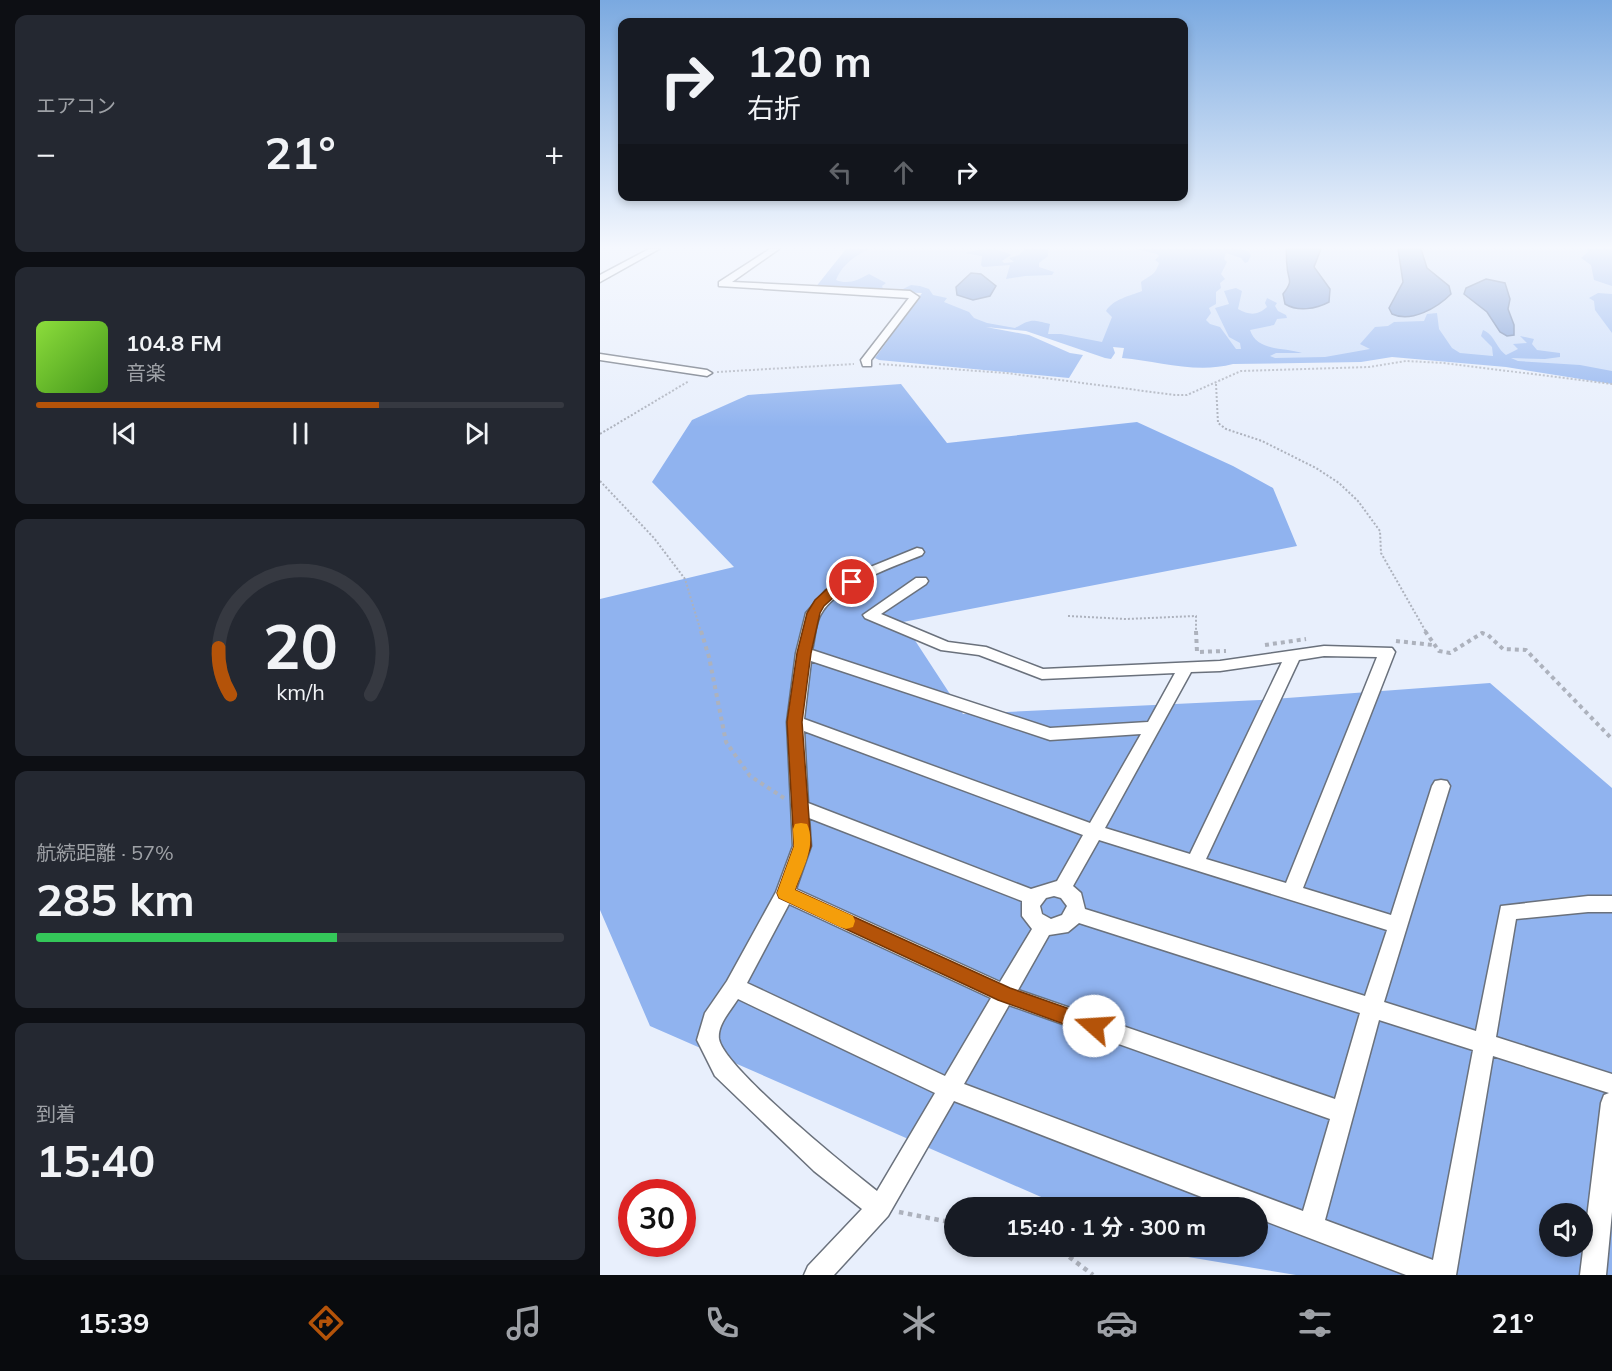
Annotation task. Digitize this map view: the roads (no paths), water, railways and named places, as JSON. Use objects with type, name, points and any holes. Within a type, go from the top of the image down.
[{"type":"street","points":[[867,364],[866,360],[905,308]]},
{"type":"street","points":[[600,357],[707,372]]},
{"type":"street","points":[[880,1208],[822,1163],[723,1069],[708,1040],[712,1020],[734,987],[785,893],[802,846],[795,722],[804,653],[813,613],[825,598],[873,571],[917,552]]},
{"type":"street","points":[[921,581],[870,615],[946,647],[981,650],[1042,674],[1192,659],[1220,666],[1324,651],[1387,652],[1292,892]]},
{"type":"street","points":[[804,653],[1050,734],[1153,727]]},
{"type":"street","points":[[1195,863],[1293,656]]},
{"type":"street","points":[[1062,889],[1192,659]]},
{"type":"street","points":[[795,722],[1094,832],[1398,925]]},
{"type":"street","points":[[1311,1226],[1372,1008],[1441,786]]},
{"type":"street","points":[[799,807],[1034,898]]},
{"type":"street","points":[[1046,889],[1062,889],[1068,892],[1076,902],[1076,914],[1072,920],[1059,926],[1044,926],[1032,917],[1030,904],[1034,898],[1046,889]]},
{"type":"street","points":[[785,893],[1004,994],[1342,1113]]},
{"type":"street","points":[[734,987],[949,1089],[1441,1275],[1508,912],[1588,904],[1612,904]]},
{"type":"street","points":[[1076,914],[1612,1084]]},
{"type":"street","points":[[817,1275],[880,1208],[1044,926]]},
{"type":"street","points":[[1593,1275],[1612,1103]]}]
